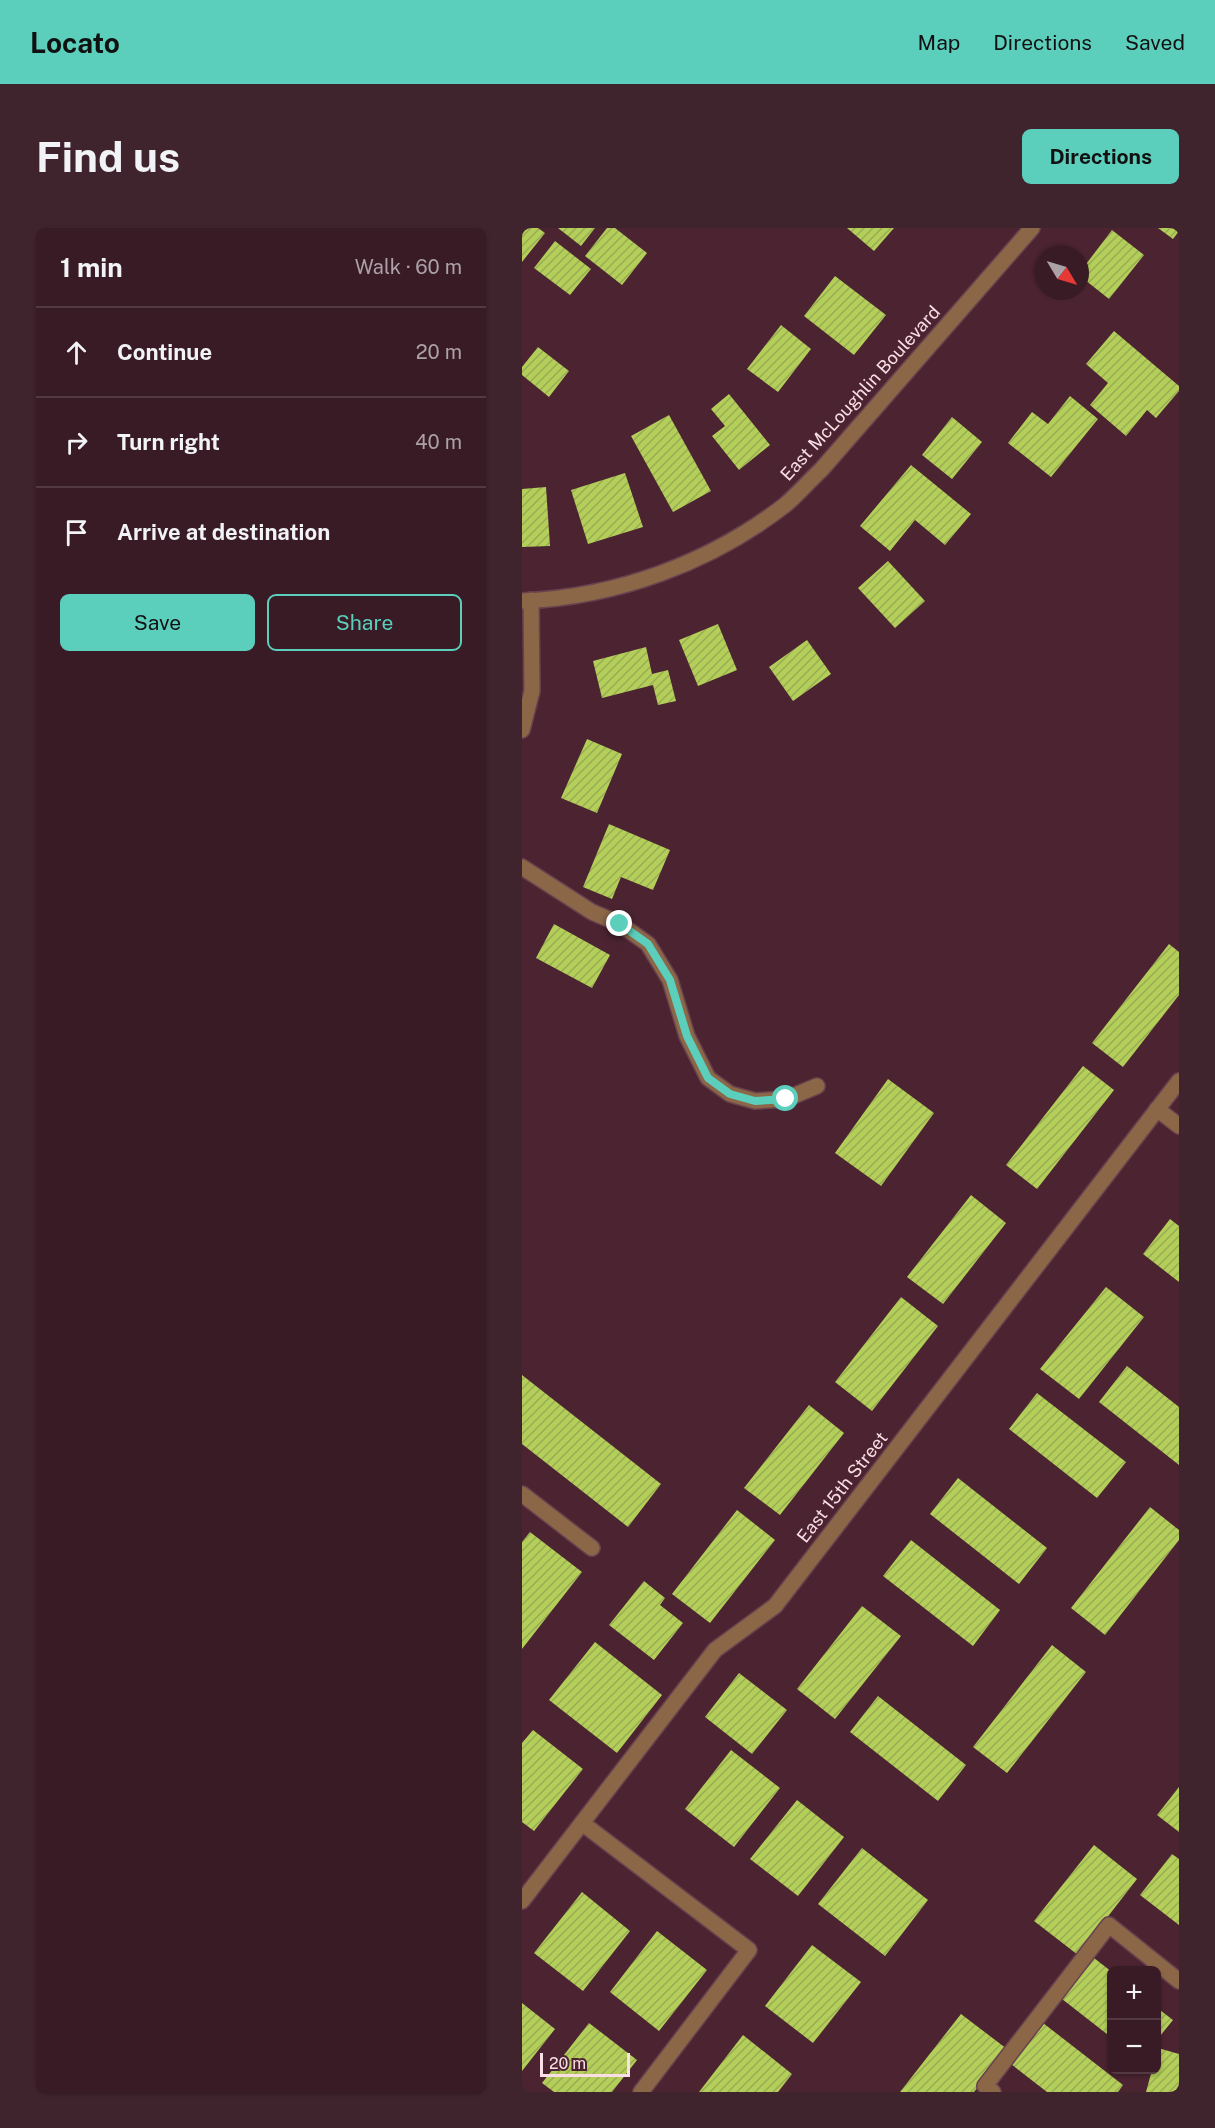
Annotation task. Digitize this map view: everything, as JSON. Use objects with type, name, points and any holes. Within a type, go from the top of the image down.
[{"type":"street","name":"East McLoughlin Boulevard","points":[[527,601],[580,595],[633,583],[676,568],[713,552],[786,504],[841,447],[1032,228]]},
{"type":"street","points":[[522,730],[532,691],[527,601]]},
{"type":"street","points":[[522,867],[591,912],[620,924],[648,944],[670,980],[687,1036],[708,1078],[730,1094],[755,1101],[786,1099],[817,1086]]},
{"type":"street","name":"East 15th Street","points":[[522,1900],[715,1650],[775,1606],[1179,1081]]},
{"type":"street","points":[[1157,1109],[1179,1126]]},
{"type":"street","points":[[522,1494],[592,1548]]},
{"type":"street","points":[[582,1823],[749,1950],[641,2092]]},
{"type":"street","points":[[993,2092],[986,2086],[1109,1925],[1179,1981]]},
{"type":"building","points":[[522,228],[538,228],[545,233],[522,262]]},
{"type":"building","points":[[558,228],[595,228],[581,246]]},
{"type":"building","points":[[607,228],[615,228],[647,253],[622,285],[585,256]]},
{"type":"building","points":[[847,228],[894,228],[874,251]]},
{"type":"building","points":[[1158,228],[1179,228],[1179,231],[1173,239]]},
{"type":"building","points":[[1112,230],[1144,255],[1109,299],[1089,283],[1089,260]]},
{"type":"building","points":[[555,241],[591,269],[570,295],[534,268]]},
{"type":"building","points":[[835,276],[886,315],[854,355],[804,316]]},
{"type":"building","points":[[781,325],[811,349],[778,392],[747,369]]},
{"type":"building","points":[[1114,331],[1179,386],[1179,391],[1156,418],[1147,410],[1126,436],[1090,405],[1108,383],[1086,364]]},
{"type":"building","points":[[538,347],[569,371],[549,397],[522,375],[522,367]]},
{"type":"building","points":[[729,394],[770,445],[739,470],[712,436],[725,426],[711,409]]},
{"type":"building","points":[[1070,396],[1098,419],[1051,477],[1008,443],[1032,412],[1048,424]]},
{"type":"building","points":[[669,415],[711,491],[673,512],[631,436]]},
{"type":"building","points":[[952,417],[982,442],[952,479],[922,455]]},
{"type":"building","points":[[911,465],[971,514],[945,545],[915,520],[890,551],[860,526]]},
{"type":"building","points":[[625,473],[643,527],[588,544],[571,490]]},
{"type":"building","points":[[546,487],[550,546],[522,547],[522,489]]},
{"type":"building","points":[[888,561],[925,601],[895,628],[858,588]]},
{"type":"building","points":[[718,624],[737,670],[698,686],[679,640]]},
{"type":"building","points":[[807,640],[831,674],[793,701],[769,667]]},
{"type":"building","points":[[646,647],[652,674],[668,670],[676,701],[658,705],[653,685],[602,698],[593,661]]},
{"type":"building","points":[[587,739],[622,754],[597,813],[561,798]]},
{"type":"building","points":[[609,824],[670,850],[653,890],[621,877],[612,899],[583,887]]},
{"type":"building","points":[[554,924],[610,955],[592,988],[536,958]]},
{"type":"building","points":[[1169,944],[1179,952],[1179,995],[1123,1067],[1092,1043]]},
{"type":"building","points":[[1083,1066],[1114,1090],[1037,1189],[1006,1165]]},
{"type":"building","points":[[888,1079],[934,1113],[881,1186],[835,1153]]},
{"type":"building","points":[[971,1195],[1006,1223],[943,1304],[907,1277]]},
{"type":"building","points":[[1170,1219],[1179,1226],[1179,1282],[1143,1254]]},
{"type":"building","points":[[1106,1287],[1144,1317],[1079,1399],[1040,1369]]},
{"type":"building","points":[[901,1297],[938,1326],[872,1411],[835,1382]]},
{"type":"building","points":[[1127,1366],[1179,1407],[1179,1465],[1099,1402]]},
{"type":"building","points":[[522,1375],[661,1484],[628,1527],[522,1444]]},
{"type":"building","points":[[1037,1393],[1126,1462],[1097,1498],[1009,1429]]},
{"type":"building","points":[[809,1405],[844,1433],[780,1515],[744,1488]]},
{"type":"building","points":[[958,1478],[1047,1548],[1019,1584],[930,1514]]},
{"type":"building","points":[[1150,1507],[1179,1530],[1179,1540],[1105,1635],[1071,1608]]},
{"type":"building","points":[[737,1510],[775,1540],[710,1623],[672,1594]]},
{"type":"building","points":[[530,1532],[582,1572],[522,1649],[522,1542]]},
{"type":"building","points":[[911,1540],[1000,1610],[973,1646],[883,1576]]},
{"type":"building","points":[[644,1581],[665,1598],[660,1605],[683,1623],[654,1660],[609,1625]]},
{"type":"building","points":[[862,1606],[901,1636],[835,1719],[797,1689]]},
{"type":"building","points":[[595,1642],[662,1695],[617,1753],[549,1700]]},
{"type":"building","points":[[1052,1645],[1086,1672],[1007,1773],[973,1747]]},
{"type":"building","points":[[739,1673],[787,1710],[752,1754],[705,1717]]},
{"type":"building","points":[[878,1696],[966,1765],[938,1801],[850,1732]]},
{"type":"building","points":[[533,1730],[583,1769],[534,1831],[522,1822],[522,1743]]},
{"type":"building","points":[[731,1750],[780,1788],[734,1847],[685,1809]]},
{"type":"building","points":[[1179,1787],[1179,1832],[1157,1815]]},
{"type":"building","points":[[797,1800],[844,1837],[798,1896],[750,1859]]},
{"type":"building","points":[[1094,1845],[1137,1879],[1078,1955],[1034,1921]]},
{"type":"building","points":[[862,1848],[928,1900],[885,1956],[818,1904]]},
{"type":"building","points":[[1172,1854],[1179,1859],[1179,1925],[1140,1895]]},
{"type":"building","points":[[582,1892],[630,1931],[583,1991],[534,1953]]},
{"type":"building","points":[[657,1931],[707,1970],[659,2031],[610,1992]]},
{"type":"building","points":[[812,1945],[861,1982],[813,2043],[765,2006]]},
{"type":"building","points":[[1094,1958],[1107,1968],[1107,2034],[1062,1999]]},
{"type":"building","points":[[522,2003],[555,2029],[522,2071]]},
{"type":"building","points":[[1161,2011],[1173,2020],[1161,2035]]},
{"type":"building","points":[[961,2014],[1007,2049],[974,2092],[900,2092]]},
{"type":"building","points":[[589,2023],[637,2060],[612,2092],[554,2092],[542,2083]]},
{"type":"building","points":[[1043,2023],[1123,2085],[1118,2092],[1047,2092],[1011,2064]]},
{"type":"building","points":[[743,2035],[792,2074],[778,2092],[699,2092]]},
{"type":"building","points":[[1161,2049],[1179,2054],[1179,2092],[1146,2092],[1151,2074],[1161,2074]]},
{"type":"route","points":[[620,924],[648,944],[670,980],[687,1036],[708,1078],[730,1094],[755,1101],[786,1099]]}]
